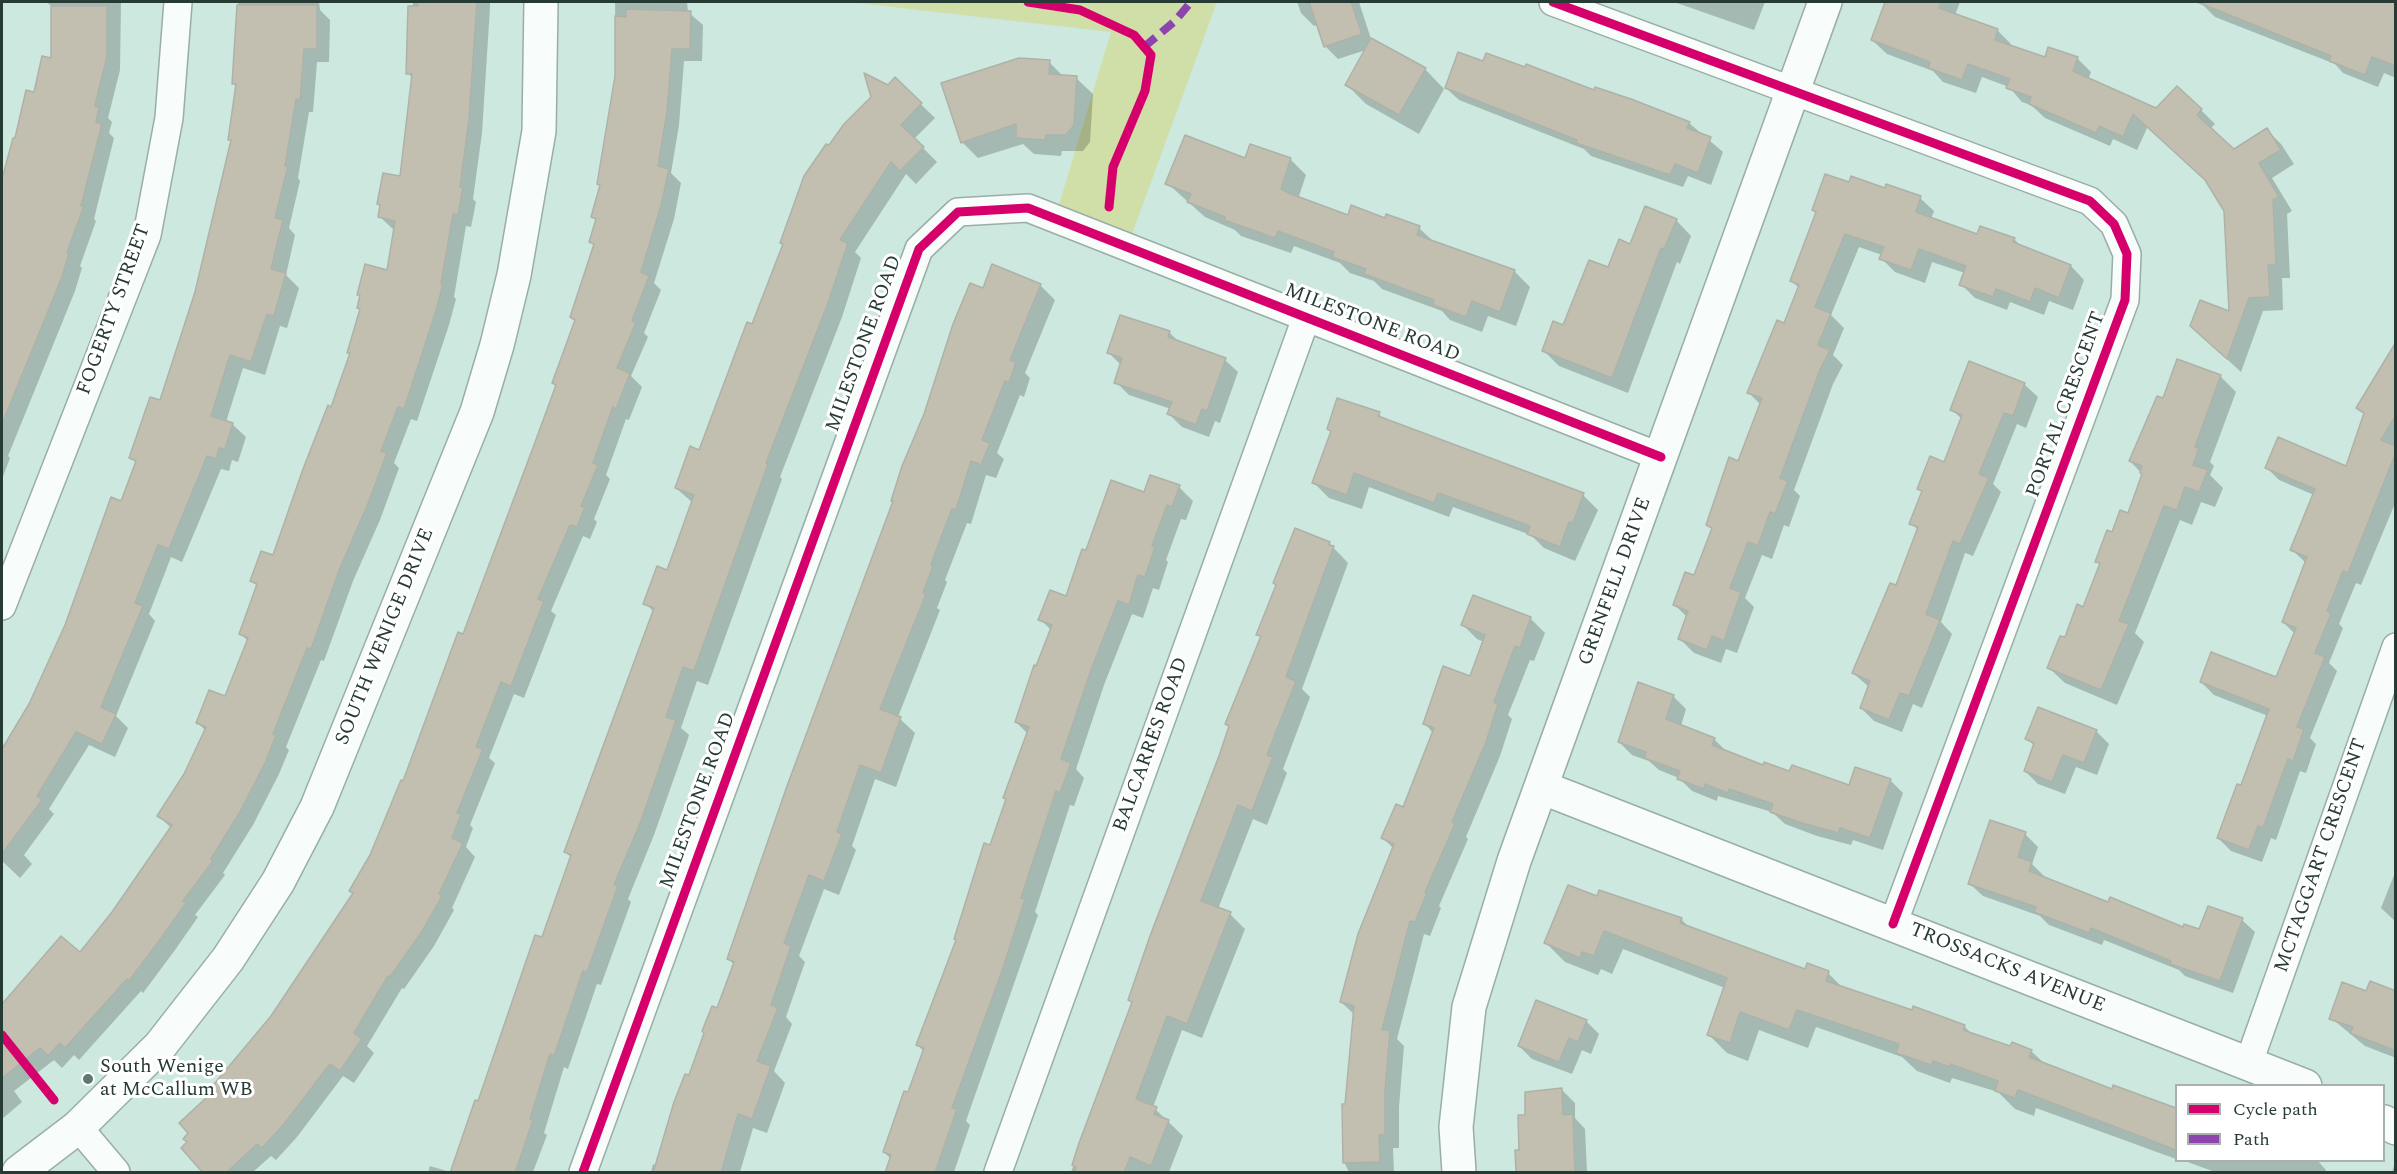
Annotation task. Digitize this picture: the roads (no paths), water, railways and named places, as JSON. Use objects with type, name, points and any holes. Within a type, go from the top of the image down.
[{"type":"street","name":"FOGERTY STREET","points":[[2,606],[147,235],[169,117],[178,2]]},
{"type":"street","name":"SOUTH WENIGE DRIVE","points":[[19,1173],[78,1127],[160,1046],[228,959],[278,882],[317,807],[477,412],[496,345],[514,275],[539,130],[541,2]]},
{"type":"street","name":"PORTAL CRESCENT","points":[[1553,2],[2090,201],[2114,224],[2127,255],[2125,300],[1893,924]]},
{"type":"street","name":"GRENFELL DRIVE","points":[[1459,1173],[1456,1127],[1469,1007],[1514,861],[1825,2]]},
{"type":"street","name":"MILESTONE ROAD","points":[[583,1173],[919,249],[958,212],[1028,208],[1661,457]]},
{"type":"street","name":"BALCARRES ROAD","points":[[998,1173],[1306,318]]},
{"type":"street","name":"MCTAGGART CRESCENT","points":[[2247,1065],[2396,647]]},
{"type":"street","name":"TROSSACKS AVENUE","points":[[1541,787],[2299,1084]]},
{"type":"street","points":[[78,1127],[116,1173]]},
{"type":"place","name":"South Wenige at McCallum WB","points":[[88,1079]]}]
